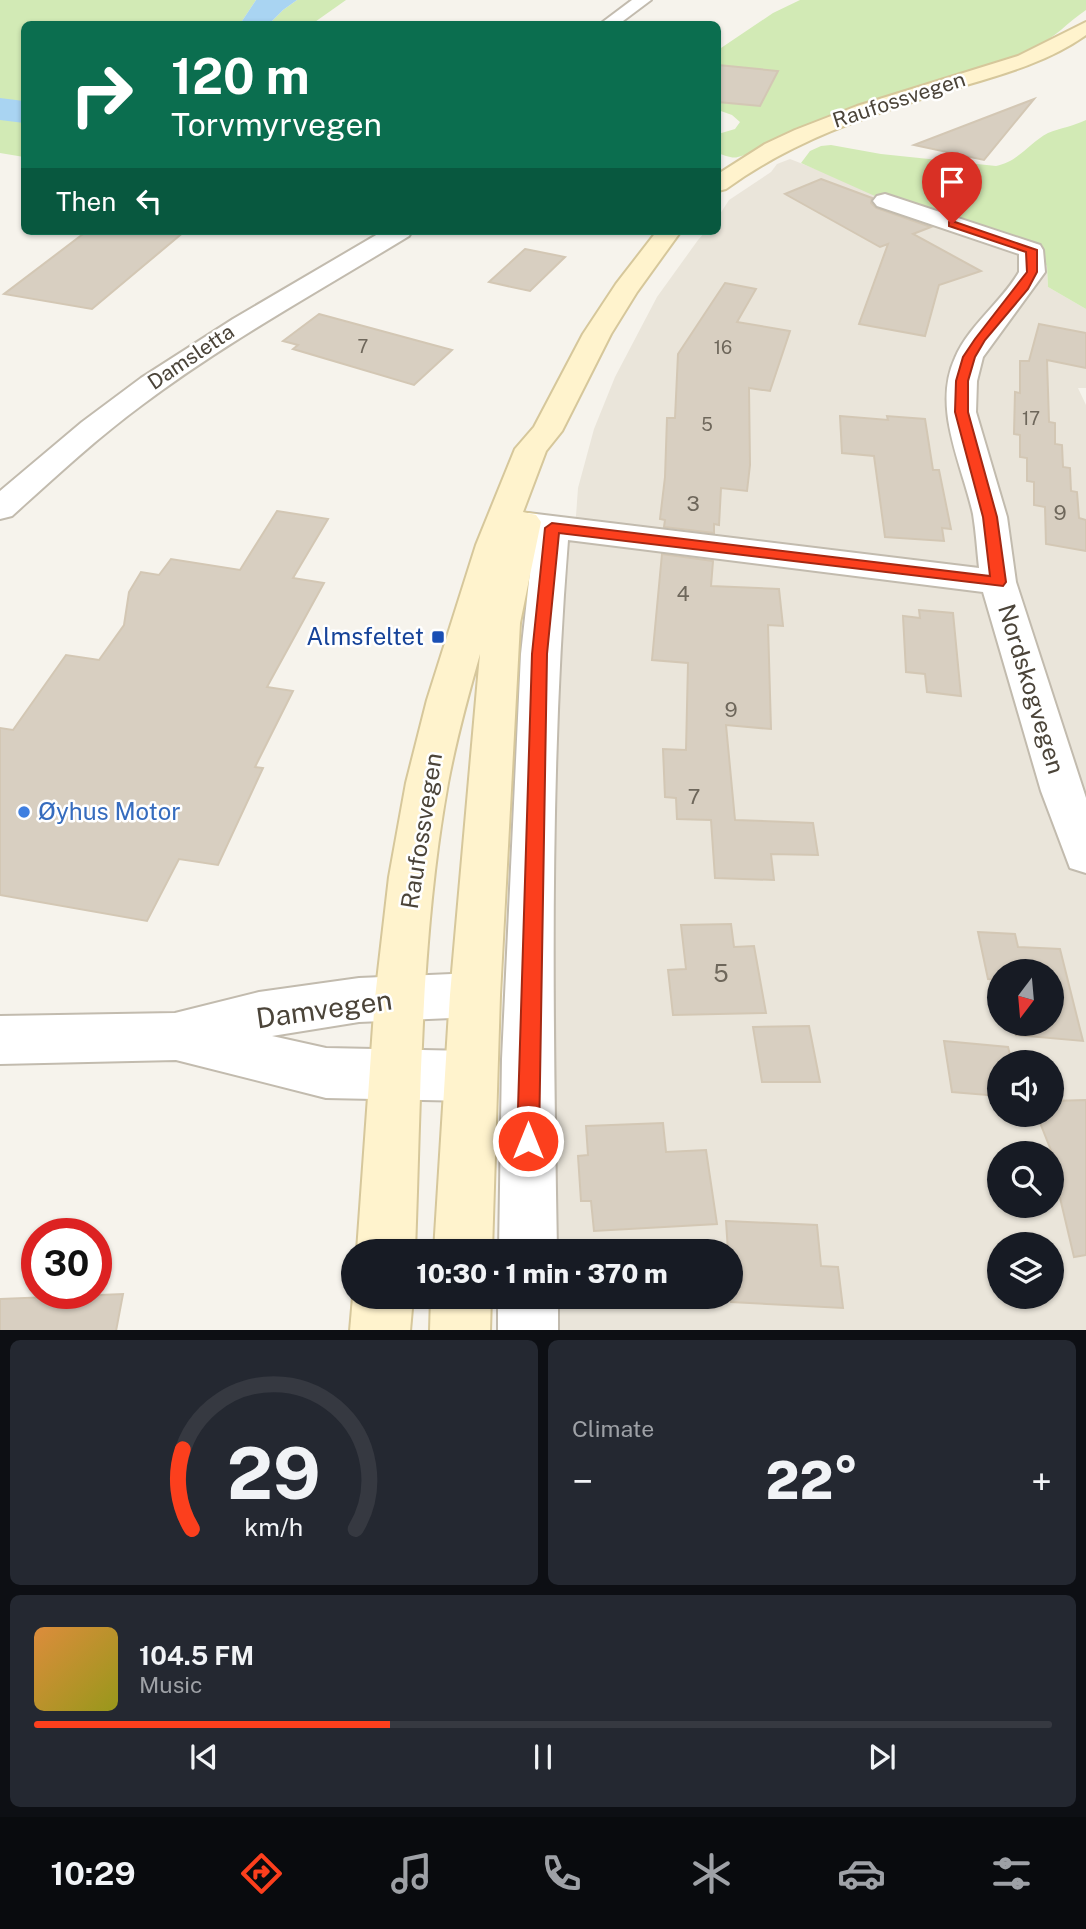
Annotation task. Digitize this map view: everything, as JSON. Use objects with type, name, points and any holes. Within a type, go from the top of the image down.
[{"type":"main road","name":"Raufossvegen","points":[[721,182],[762,154],[808,131],[1035,55],[1086,27]]},
{"type":"main road","name":"Raufossvegen","points":[[464,1239],[475,995],[500,623],[526,524],[531,449],[547,431],[597,334],[632,279],[666,235]]},
{"type":"main road","name":"Raufossvegen","points":[[387,1239],[400,998],[412,877],[426,783],[474,604],[526,524]]},
{"type":"main road","points":[[380,1330],[382,1309]]},
{"type":"main road","points":[[460,1330],[461,1309]]},
{"type":"street","points":[[612,21],[643,0]]},
{"type":"street","name":"Nordskogvegen","points":[[885,201],[1031,250],[1032,272],[1024,286],[969,357],[962,381],[961,412],[990,517],[998,582],[1062,791],[1086,855]]},
{"type":"street","name":"Damsletta","points":[[0,509],[69,447],[149,385],[241,324],[393,235]]},
{"type":"street","points":[[528,1239],[528,1059],[540,654],[526,524],[869,564],[998,582]]},
{"type":"street","name":"Damvegen","points":[[0,1040],[175,1037],[259,1015],[359,999],[475,995]]},
{"type":"street","name":"Damvegen","points":[[175,1037],[326,1073],[471,1076]]},
{"type":"street","points":[[527,1330],[528,1309]]},
{"type":"shaded area","points":[[790,159],[1035,255],[1047,266],[1048,287],[1086,309],[1086,388],[1078,388],[1086,405],[1086,1330],[551,1330],[550,1309],[743,1309],[743,1239],[549,1239],[539,1097],[564,555],[576,516],[578,488],[594,429],[615,377],[657,297],[698,240],[702,235],[721,235],[721,212],[729,200],[771,172],[777,164]]},
{"type":"green space","points":[[0,0],[256,0],[242,21],[21,21],[21,156],[0,153]]},
{"type":"green space","points":[[297,0],[346,0],[316,21],[272,21]]},
{"type":"green space","points":[[800,0],[1086,0],[1086,10],[1055,35],[1006,60],[826,117],[733,158],[721,154],[721,133],[735,129],[740,122],[721,111],[721,48],[773,13]]},
{"type":"green space","points":[[1086,120],[1086,309],[1048,287],[1047,266],[1035,255],[886,201],[801,163],[810,151],[831,145],[881,154],[996,166],[1011,161],[1048,133]]},
{"type":"water","points":[[256,0],[297,0],[272,21],[242,21]]},
{"type":"building","points":[[721,65],[778,71],[760,106],[721,102]]},
{"type":"building","points":[[1034,99],[984,160],[914,145]]},
{"type":"building","points":[[821,179],[872,198],[871,203],[876,208],[931,227],[913,234],[981,271],[939,285],[925,336],[859,324],[888,244],[880,247],[785,194]]},
{"type":"building","points":[[82,235],[180,235],[92,309],[4,294]]},
{"type":"building","points":[[525,249],[565,257],[530,291],[489,282]]},
{"type":"building","points":[[725,283],[756,289],[737,322],[790,331],[770,391],[749,388],[750,465],[747,491],[721,488],[719,525],[714,524],[714,533],[664,527],[665,520],[660,519],[667,418],[675,418],[678,354]]},
{"type":"building","points":[[319,314],[452,350],[414,385],[293,349],[298,345],[283,341]]},
{"type":"building","points":[[1039,324],[1086,333],[1086,368],[1047,360],[1049,422],[1055,423],[1055,444],[1062,445],[1063,467],[1070,468],[1071,491],[1077,492],[1079,518],[1086,520],[1086,551],[1046,544],[1045,507],[1034,505],[1034,482],[1027,481],[1027,458],[1020,457],[1020,435],[1014,434],[1015,392],[1020,393],[1020,361],[1029,361]]},
{"type":"building","points":[[840,416],[888,420],[887,416],[925,419],[933,470],[939,470],[951,529],[942,528],[944,541],[885,537],[874,456],[842,453]]},
{"type":"building","points":[[277,511],[328,519],[293,578],[324,583],[267,687],[293,691],[255,767],[263,768],[218,865],[179,859],[147,921],[0,895],[0,728],[13,730],[66,655],[99,660],[124,625],[129,592],[141,572],[159,575],[171,559],[240,570]]},
{"type":"building","points":[[662,554],[713,561],[711,586],[779,589],[783,626],[768,625],[771,729],[726,725],[735,820],[813,823],[818,855],[771,854],[774,880],[715,878],[711,820],[677,819],[676,798],[665,797],[663,749],[686,750],[688,663],[652,660]]},
{"type":"building","points":[[919,610],[953,613],[961,696],[927,692],[925,674],[906,672],[903,616],[920,618]]},
{"type":"building","points":[[731,924],[734,947],[754,946],[766,1013],[673,1015],[668,970],[686,969],[681,925]]},
{"type":"building","points":[[978,932],[1015,934],[1018,947],[1060,949],[1062,959],[987,959],[987,974]]},
{"type":"building","points":[[1064,965],[1083,1041],[1027,1036],[1064,1036]]},
{"type":"building","points":[[809,1026],[820,1082],[762,1082],[753,1027]]},
{"type":"building","points":[[944,1041],[1008,1047],[1009,1050],[987,1050],[987,1095],[952,1092]]},
{"type":"building","points":[[1086,1100],[1086,1255],[1074,1257],[1064,1215],[1064,1141],[1047,1141],[1042,1127],[1064,1127],[1064,1101]]},
{"type":"building","points":[[663,1123],[666,1152],[706,1150],[717,1224],[594,1231],[591,1201],[581,1201],[578,1156],[588,1155],[586,1126]]},
{"type":"building","points":[[726,1221],[817,1225],[821,1266],[838,1267],[843,1308],[743,1303],[743,1239],[727,1239]]},
{"type":"building","points":[[112,1294],[123,1294],[116,1330],[0,1330],[0,1299],[21,1298],[21,1309],[112,1309]]},
{"type":"waterway","points":[[0,109],[21,112]]},
{"type":"place","name":"Almsfeltet","points":[[438,637]]},
{"type":"place","name":"Øyhus Motor","points":[[24,812]]},
{"type":"route","points":[[528,1141],[540,654],[552,528],[869,564],[998,582],[990,517],[961,412],[962,381],[969,357],[1032,272],[1031,250],[952,224]]}]
